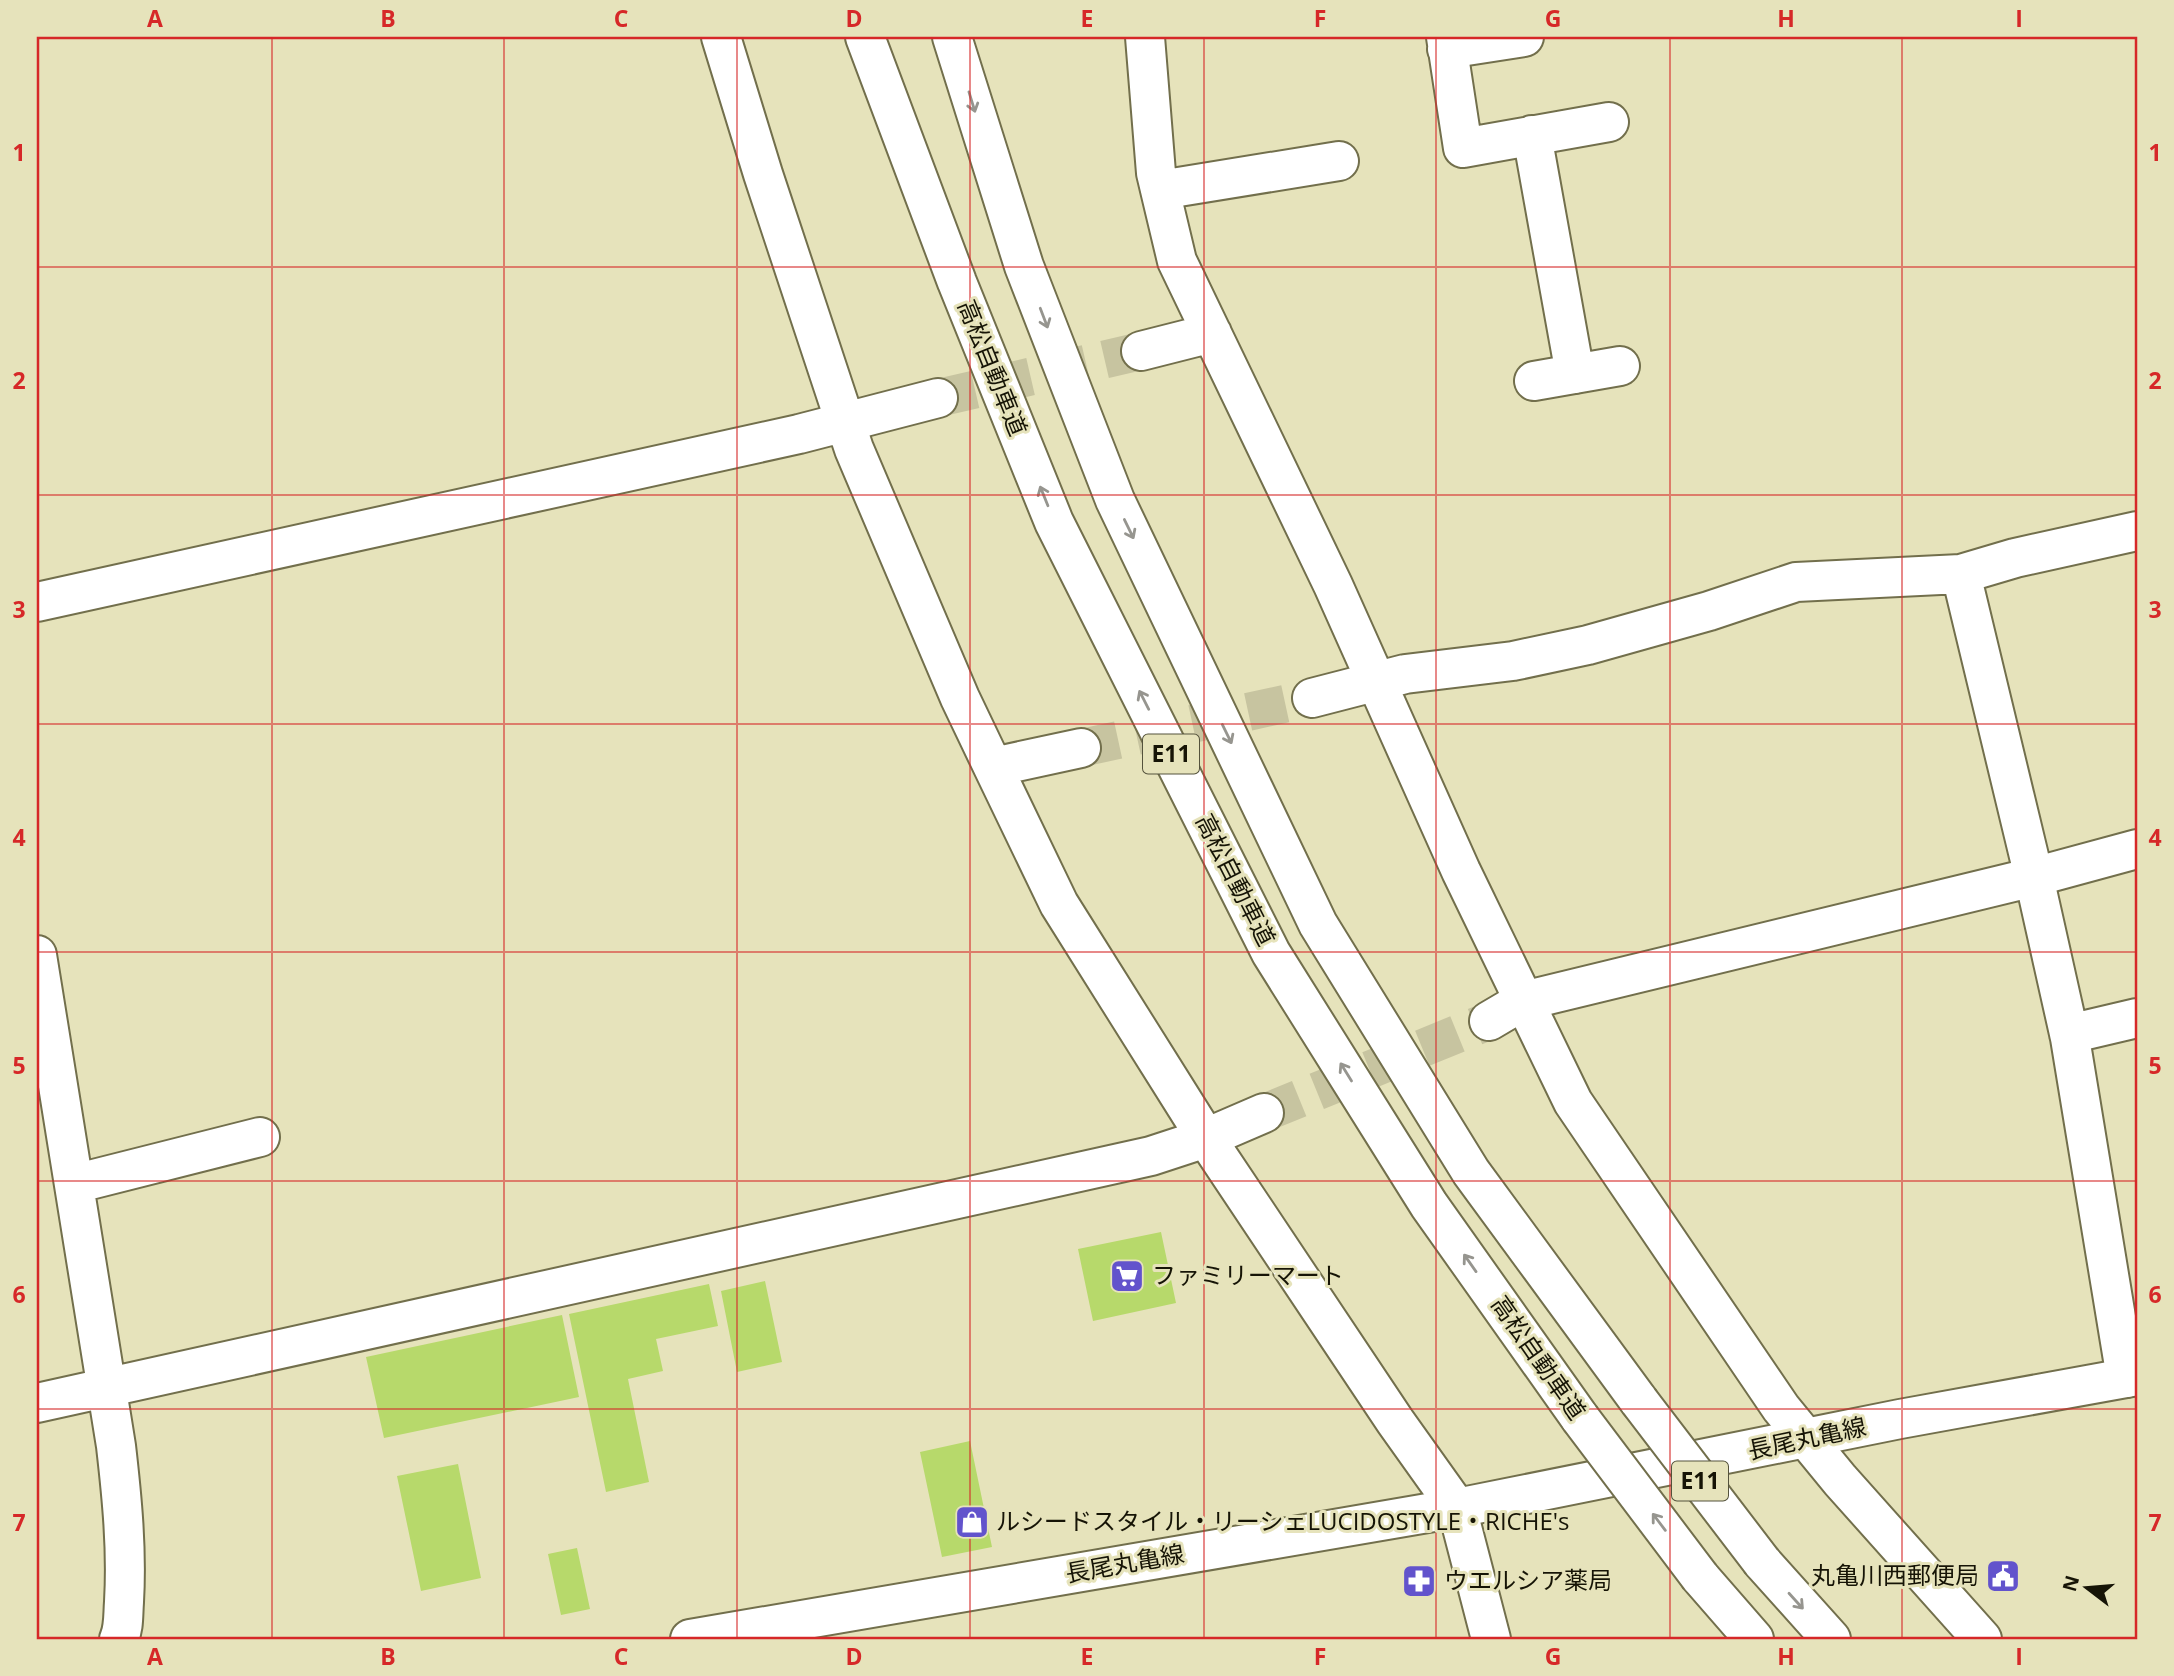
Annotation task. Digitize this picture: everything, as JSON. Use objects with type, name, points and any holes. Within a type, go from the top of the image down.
[{"type":"main road","points":[[722,37],[762,174],[845,423],[960,698],[993,767],[1059,904],[1206,1138],[1395,1421],[1457,1507],[1491,1639]]},
{"type":"main road","name":"高松自動車道","points":[[865,37],[957,282],[1054,522],[1271,953],[1429,1205],[1580,1418],[1700,1577],[1754,1639]]},
{"type":"main road","name":"E11","points":[[952,37],[1024,266],[1115,499],[1318,924],[1471,1172],[1639,1401],[1762,1562],[1831,1639]]},
{"type":"main road","points":[[1145,37],[1156,173],[1177,261],[1333,585],[1461,871],[1573,1102],[1781,1408],[1840,1480],[1982,1639]]},
{"type":"main road","points":[[1524,37],[1446,43],[1463,148],[1609,122]]},
{"type":"main road","points":[[1532,135],[1575,374]]},
{"type":"main road","points":[[1160,190],[1339,161]]},
{"type":"main road","points":[[1141,351],[1212,333]]},
{"type":"main road","points":[[1534,382],[1620,366]]},
{"type":"main road","points":[[37,602],[845,423],[938,398]]},
{"type":"main road","points":[[1311,698],[1405,674],[1513,661],[1588,645],[1709,611],[1796,582],[1961,574],[2015,558],[2137,531]]},
{"type":"main road","points":[[1961,574],[2034,877],[2068,1034],[2132,1377]]},
{"type":"main road","points":[[993,767],[1081,748]]},
{"type":"main road","points":[[1489,1021],[1523,1001],[2034,877],[2137,849]]},
{"type":"main road","points":[[37,954],[107,1388],[125,1527],[122,1632],[119,1639]]},
{"type":"main road","points":[[2068,1034],[2137,1018]]},
{"type":"main road","points":[[37,1404],[1151,1156],[1206,1138],[1264,1113]]},
{"type":"main road","points":[[74,1184],[260,1137]]},
{"type":"main road","name":"長尾丸亀線","points":[[690,1639],[1457,1507],[1899,1419],[2132,1377]]},
{"type":"building","name":"ファミリーマート","points":[[1161,1232],[1176,1303],[1093,1321],[1078,1249]]},
{"type":"building","points":[[765,1281],[782,1362],[737,1372],[721,1291]]},
{"type":"building","points":[[709,1284],[718,1326],[656,1339],[663,1371],[628,1379],[649,1482],[606,1492],[569,1314]]},
{"type":"building","points":[[562,1315],[579,1397],[384,1438],[366,1357]]},
{"type":"building","points":[[970,1441],[992,1547],[942,1557],[920,1452]]},
{"type":"building","points":[[458,1464],[481,1578],[421,1591],[397,1476]]},
{"type":"building","points":[[577,1548],[590,1609],[561,1615],[548,1554]]},
{"type":"tunnel","points":[[938,398],[1141,351]]},
{"type":"tunnel","points":[[1081,748],[1312,698]]},
{"type":"tunnel","points":[[1264,1113],[1489,1021]]},
{"type":"place","name":"ファミリーマート","points":[[1127,1276]]},
{"type":"place","name":"ルシードスタイル・リーシェLUCIDOSTYLE・RICHE's","points":[[972,1522]]},
{"type":"place","name":"丸亀川西郵便局","points":[[2003,1576]]},
{"type":"place","name":"ウエルシア薬局","points":[[1419,1581]]}]
